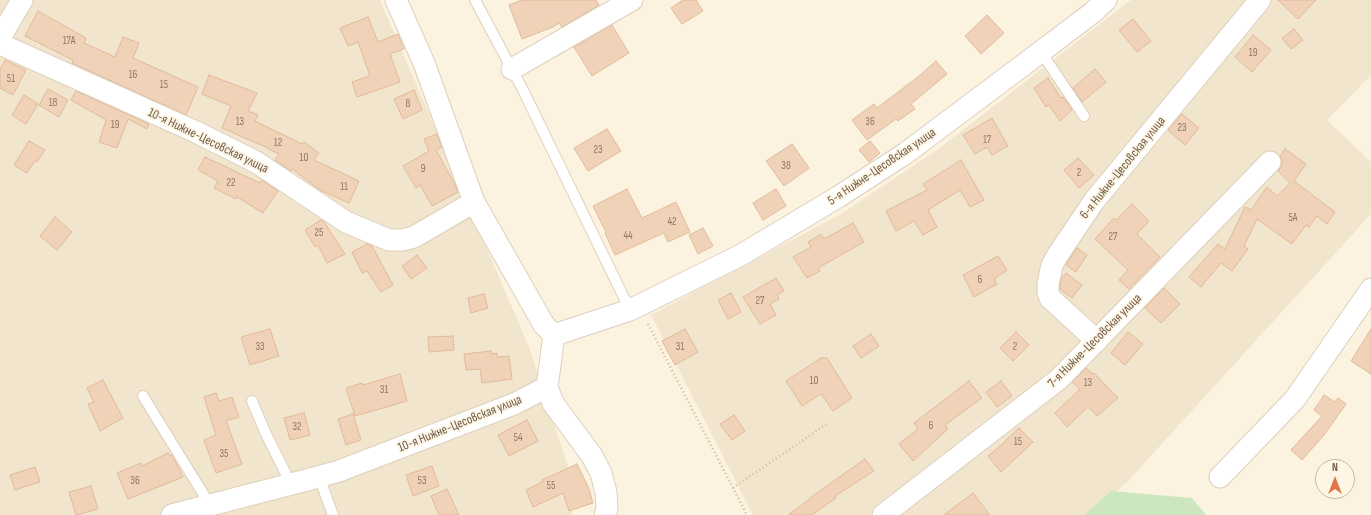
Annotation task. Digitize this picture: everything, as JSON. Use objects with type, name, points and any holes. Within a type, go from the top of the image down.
[{"type":"street","points":[[0,38],[22,0]]},
{"type":"street","points":[[396,0],[424,64],[474,202],[544,325],[554,334],[547,387],[554,403],[592,456],[601,473],[606,492],[605,515]]},
{"type":"street","points":[[512,69],[632,0]]},
{"type":"street","name":"5-я Нижне-Цесовская улица","points":[[554,334],[634,308],[741,255],[838,197],[906,153],[1092,13],[1106,0]]},
{"type":"street","name":"6-я Нижне-Цесовская улица","points":[[1097,341],[1050,298],[1048,284],[1052,265],[1094,201],[1260,0]]},
{"type":"street","name":"10-я Нижне-Цесовская улица","points":[[0,44],[196,132],[256,162],[346,222],[389,240],[402,240],[414,236],[474,202]]},
{"type":"street","name":"7-я Нижне-Цесовская улица","points":[[883,515],[1059,380],[1270,162]]},
{"type":"street","points":[[1220,477],[1294,399],[1371,289]]},
{"type":"street","name":"10-я Нижне-Цесовская улица","points":[[172,515],[339,471],[514,404],[547,387]]},
{"type":"lane","points":[[475,0],[512,69],[634,308]]},
{"type":"lane","points":[[1041,52],[1084,116]]},
{"type":"lane","points":[[144,396],[210,505]]},
{"type":"lane","points":[[252,401],[266,434],[291,484]]},
{"type":"lane","points":[[319,477],[333,515]]},
{"type":"path","points":[[634,308],[747,515]]},
{"type":"path","points":[[733,488],[828,423]]},
{"type":"shaded area","points":[[0,0],[380,0],[529,347],[574,485],[572,515],[0,515]]},
{"type":"shaded area","points":[[1131,0],[1371,0],[1371,75],[1327,120],[1371,162],[1371,214],[1127,482],[1090,515],[753,515],[651,315],[841,214],[937,150]]},
{"type":"green space","points":[[1111,491],[1192,498],[1206,515],[1084,515]]},
{"type":"building","points":[[522,0],[596,0],[599,5],[562,27],[559,23],[553,27],[522,39],[509,5]]},
{"type":"building","points":[[683,0],[696,0],[703,11],[682,24],[671,8]]},
{"type":"building","points":[[1278,0],[1316,0],[1298,19]]},
{"type":"building","points":[[38,11],[86,38],[84,43],[115,57],[123,37],[139,43],[133,58],[198,87],[186,115],[72,63],[73,60],[25,36]]},
{"type":"building","points":[[987,15],[1004,33],[981,54],[965,36]]},
{"type":"building","points":[[368,17],[378,42],[398,34],[404,49],[390,54],[400,82],[357,97],[352,82],[370,76],[358,42],[348,46],[340,28]]},
{"type":"building","points":[[1133,19],[1151,41],[1137,52],[1119,30]]},
{"type":"building","points":[[612,25],[629,53],[592,76],[574,47]]},
{"type":"building","points":[[1294,29],[1303,40],[1291,49],[1282,38]]},
{"type":"building","points":[[1253,35],[1271,50],[1252,72],[1235,57]]},
{"type":"building","points":[[5,60],[26,70],[13,95],[0,88],[0,70]]},
{"type":"building","points":[[936,61],[947,74],[911,104],[915,109],[898,121],[896,119],[867,140],[852,120],[874,104],[877,108]]},
{"type":"building","points":[[1095,69],[1106,82],[1082,102],[1073,88]]},
{"type":"building","points":[[209,75],[257,93],[248,111],[258,115],[255,121],[302,144],[304,142],[319,153],[314,160],[359,181],[349,203],[320,190],[292,169],[291,171],[275,160],[279,154],[222,128],[231,106],[202,94]]},
{"type":"building","points":[[1048,78],[1061,98],[1063,97],[1072,110],[1060,121],[1049,105],[1046,107],[1034,88]]},
{"type":"building","points":[[48,89],[68,100],[59,117],[39,105]]},
{"type":"building","points":[[414,90],[422,110],[403,119],[394,99]]},
{"type":"building","points":[[76,91],[149,124],[147,129],[128,119],[117,148],[99,142],[106,120],[71,100]]},
{"type":"building","points":[[24,95],[38,104],[26,124],[12,115]]},
{"type":"building","points":[[1182,114],[1199,128],[1185,145],[1168,130]]},
{"type":"building","points":[[992,118],[1008,146],[992,155],[987,147],[975,154],[963,135]]},
{"type":"building","points":[[607,129],[621,151],[588,171],[574,148]]},
{"type":"building","points":[[437,134],[442,147],[436,150],[458,192],[432,206],[420,185],[416,188],[403,166],[429,151],[424,139]]},
{"type":"building","points":[[29,141],[45,150],[27,173],[14,165]]},
{"type":"building","points":[[870,141],[880,153],[869,162],[859,150]]},
{"type":"building","points":[[792,144],[809,168],[784,186],[766,161]]},
{"type":"building","points":[[1285,149],[1306,164],[1294,181],[1335,212],[1327,224],[1317,216],[1309,227],[1306,225],[1292,244],[1257,219],[1244,246],[1248,249],[1232,271],[1221,263],[1201,287],[1189,277],[1218,244],[1225,249],[1245,207],[1251,210],[1267,187],[1277,196],[1290,183],[1278,171],[1282,165],[1282,159],[1280,156]]},
{"type":"building","points":[[205,157],[260,183],[262,180],[278,191],[263,213],[237,197],[236,199],[214,188],[218,181],[198,170]]},
{"type":"building","points":[[1078,158],[1094,175],[1079,188],[1064,170]]},
{"type":"building","points":[[961,160],[984,200],[970,207],[960,190],[928,210],[937,227],[923,235],[914,221],[896,231],[886,211],[927,190],[923,184]]},
{"type":"building","points":[[627,189],[642,218],[676,202],[690,232],[668,242],[664,233],[615,255],[605,233],[606,232],[593,206]]},
{"type":"building","points":[[776,189],[786,206],[763,220],[753,203]]},
{"type":"building","points":[[1132,204],[1149,221],[1137,234],[1160,257],[1129,289],[1119,280],[1128,270],[1095,239],[1114,218],[1116,220]]},
{"type":"building","points":[[55,217],[72,232],[57,250],[40,236]]},
{"type":"building","points":[[321,220],[324,222],[345,254],[327,263],[318,245],[315,247],[305,230]]},
{"type":"building","points":[[853,223],[864,242],[818,268],[820,271],[807,278],[793,257],[811,247],[808,242],[821,234],[824,239]]},
{"type":"building","points":[[703,228],[713,246],[698,254],[689,235]]},
{"type":"building","points":[[367,244],[372,246],[393,285],[381,292],[367,271],[362,273],[352,252]]},
{"type":"building","points":[[1077,248],[1087,255],[1076,272],[1066,265]]},
{"type":"building","points":[[417,255],[427,268],[411,279],[402,266]]},
{"type":"building","points":[[998,256],[1007,270],[994,279],[997,284],[974,297],[963,275]]},
{"type":"building","points":[[1066,273],[1082,285],[1072,298],[1060,289],[1061,279]]},
{"type":"building","points":[[776,278],[784,291],[777,295],[779,299],[770,304],[776,315],[760,324],[743,297]]},
{"type":"building","points":[[1164,288],[1180,304],[1161,323],[1145,308]]},
{"type":"building","points":[[731,293],[741,312],[728,319],[718,300]]},
{"type":"building","points":[[484,294],[488,308],[471,313],[468,298]]},
{"type":"building","points":[[270,329],[279,356],[250,365],[241,337]]},
{"type":"building","points":[[685,329],[698,352],[675,365],[662,341]]},
{"type":"building","points":[[1371,329],[1371,374],[1351,361]]},
{"type":"building","points":[[1016,332],[1029,345],[1013,361],[1000,348]]},
{"type":"building","points":[[1128,332],[1143,344],[1125,365],[1111,353]]},
{"type":"building","points":[[871,334],[879,346],[861,358],[853,346]]},
{"type":"building","points":[[453,336],[454,350],[429,352],[428,337]]},
{"type":"building","points":[[491,351],[492,354],[497,353],[497,357],[509,356],[512,379],[482,383],[480,369],[466,370],[464,354]]},
{"type":"building","points":[[821,358],[827,358],[852,398],[833,411],[821,394],[802,406],[786,381]]},
{"type":"building","points":[[1086,368],[1093,374],[1094,373],[1118,398],[1097,416],[1088,407],[1067,427],[1055,413],[1080,389],[1072,382]]},
{"type":"building","points":[[400,374],[407,401],[355,416],[346,388],[362,383],[363,385]]},
{"type":"building","points":[[103,380],[123,418],[100,431],[88,404],[94,402],[87,388]]},
{"type":"building","points":[[969,381],[982,398],[945,425],[948,429],[913,461],[899,444],[918,429],[914,423]]},
{"type":"building","points":[[1001,381],[1012,396],[997,407],[986,392]]},
{"type":"building","points":[[216,393],[219,401],[232,397],[239,417],[226,421],[242,464],[216,473],[204,440],[216,435],[204,397]]},
{"type":"building","points":[[1324,395],[1335,402],[1338,398],[1346,404],[1324,435],[1302,460],[1291,450],[1322,416],[1314,410]]},
{"type":"building","points":[[304,413],[310,435],[290,440],[284,418]]},
{"type":"building","points":[[353,414],[361,440],[346,445],[338,419]]},
{"type":"building","points":[[734,415],[745,431],[732,440],[720,424]]},
{"type":"building","points":[[527,420],[538,441],[509,456],[498,435]]},
{"type":"building","points":[[1019,428],[1033,442],[1001,472],[988,456]]},
{"type":"building","points":[[168,453],[170,456],[172,455],[183,477],[128,499],[117,473],[141,463],[142,466]]},
{"type":"building","points":[[865,459],[874,471],[835,496],[836,498],[812,515],[788,515],[811,497]]},
{"type":"building","points":[[577,464],[589,489],[593,503],[569,511],[563,493],[533,507],[526,490],[542,482],[542,480]]},
{"type":"building","points":[[432,466],[439,486],[413,496],[406,475]]},
{"type":"building","points":[[35,467],[40,482],[15,490],[10,475]]},
{"type":"building","points":[[91,486],[98,509],[76,515],[69,492]]},
{"type":"building","points":[[447,489],[459,515],[439,515],[431,496]]},
{"type":"building","points":[[973,493],[990,515],[944,515]]}]
